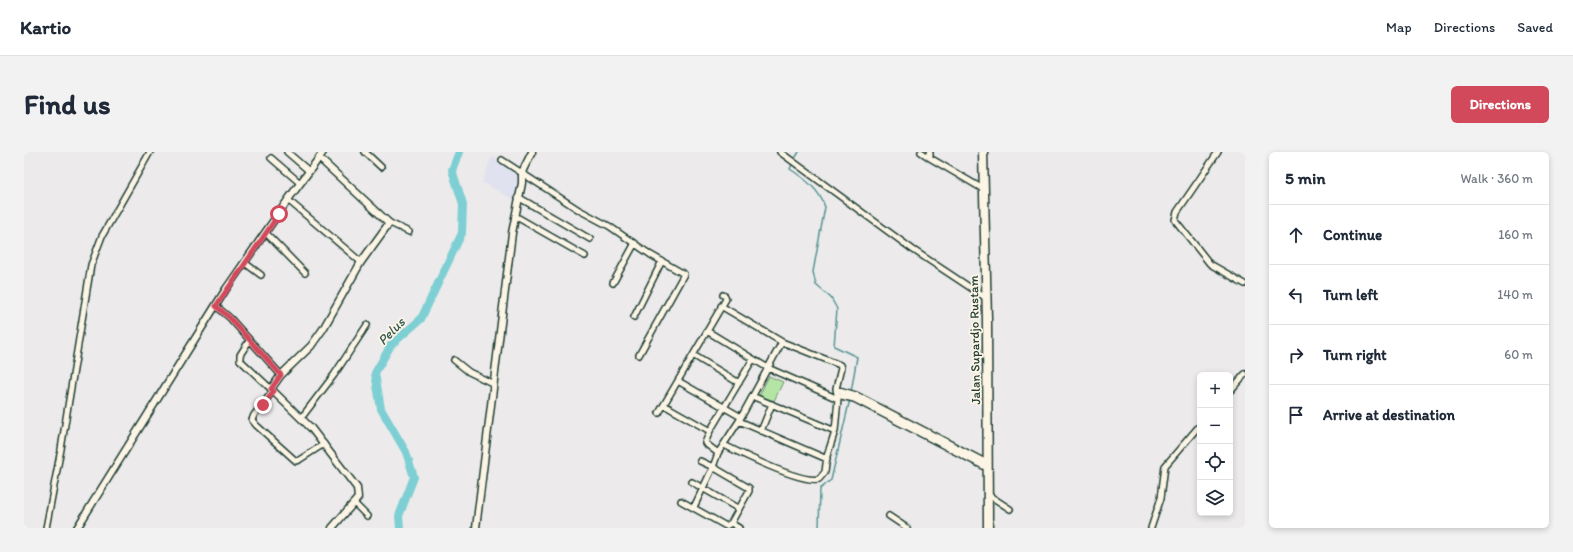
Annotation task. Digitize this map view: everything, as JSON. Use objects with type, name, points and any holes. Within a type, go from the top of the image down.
[{"type":"highway","name":"Jalan Supardjo Rustam","points":[[983,152],[988,528]]},
{"type":"street","points":[[46,528],[60,455],[91,265],[102,236],[150,152]]},
{"type":"street","points":[[287,152],[309,171]]},
{"type":"street","points":[[78,528],[216,306],[288,200],[323,152]]},
{"type":"street","points":[[365,152],[381,167]]},
{"type":"street","points":[[476,528],[515,216],[522,183],[522,172],[532,152]]},
{"type":"street","points":[[780,152],[912,249],[986,298]]},
{"type":"street","points":[[921,152],[930,155],[983,189]]},
{"type":"street","points":[[1218,152],[1176,212],[1174,220],[1213,266],[1245,284]]},
{"type":"street","points":[[271,158],[300,183]]},
{"type":"street","points":[[319,158],[388,222],[409,232]]},
{"type":"street","points":[[502,160],[579,210],[609,226],[684,274],[639,355]]},
{"type":"street","points":[[518,197],[590,239]]},
{"type":"street","points":[[288,200],[361,262]]},
{"type":"street","points":[[515,216],[585,256]]},
{"type":"street","points":[[324,444],[299,460],[296,460],[252,420],[281,375],[310,346],[323,329],[361,262],[387,226],[388,222]]},
{"type":"street","points":[[266,233],[305,273]]},
{"type":"street","points":[[613,283],[635,243]]},
{"type":"street","points":[[634,317],[662,261]]},
{"type":"street","points":[[245,263],[261,276]]},
{"type":"street","points":[[659,413],[726,299],[726,296],[723,295]]},
{"type":"street","points":[[216,306],[230,318],[281,375]]},
{"type":"street","points":[[721,306],[782,342],[840,365],[841,369],[834,431],[825,472],[822,477],[810,480],[765,464],[724,445]]},
{"type":"street","points":[[302,417],[334,375],[367,325]]},
{"type":"street","points":[[706,332],[768,368],[837,394],[848,394],[855,397],[987,466]]},
{"type":"street","points":[[249,341],[240,355],[240,360],[302,417],[357,488],[358,496],[354,503],[332,528]]},
{"type":"street","points":[[694,507],[718,453],[740,419],[782,342]]},
{"type":"street","points":[[693,355],[739,383]]},
{"type":"street","points":[[718,453],[705,443],[710,431],[753,359]]},
{"type":"street","points":[[454,360],[469,372],[494,384]]},
{"type":"street","points":[[1233,388],[1245,374]]},
{"type":"street","points":[[678,381],[761,431],[827,459]]},
{"type":"street","points":[[752,396],[834,431]]},
{"type":"street","points":[[761,431],[772,404]]},
{"type":"street","points":[[664,405],[710,431]]},
{"type":"street","points":[[1151,528],[1161,498],[1165,466],[1197,429]]},
{"type":"street","points":[[681,501],[724,525],[731,522],[750,489],[700,461]]},
{"type":"street","points":[[692,482],[739,509]]},
{"type":"street","points":[[987,494],[1010,509]]},
{"type":"street","points":[[354,503],[367,516]]},
{"type":"street","points":[[889,516],[908,528]]},
{"type":"street","points":[[731,522],[739,528]]},
{"type":"shaded area","points":[[492,156],[521,172],[516,201],[482,182]]},
{"type":"green space","points":[[769,376],[783,382],[774,401],[759,396]]},
{"type":"waterway","name":"Pelus","points":[[400,528],[399,516],[414,477],[406,452],[381,409],[375,373],[391,345],[421,319],[462,233],[463,204],[452,170],[459,152]]},
{"type":"waterway","points":[[794,160],[799,152]]},
{"type":"waterway","points":[[792,164],[790,169],[815,190],[825,207],[813,272],[816,285],[831,298],[837,309],[834,346],[857,357],[851,392]]},
{"type":"waterway","points":[[819,528],[820,489],[831,480],[850,399]]},
{"type":"route","points":[[263,405],[274,391],[271,389],[281,375],[230,318],[216,306],[236,274],[264,237],[279,214]]}]
